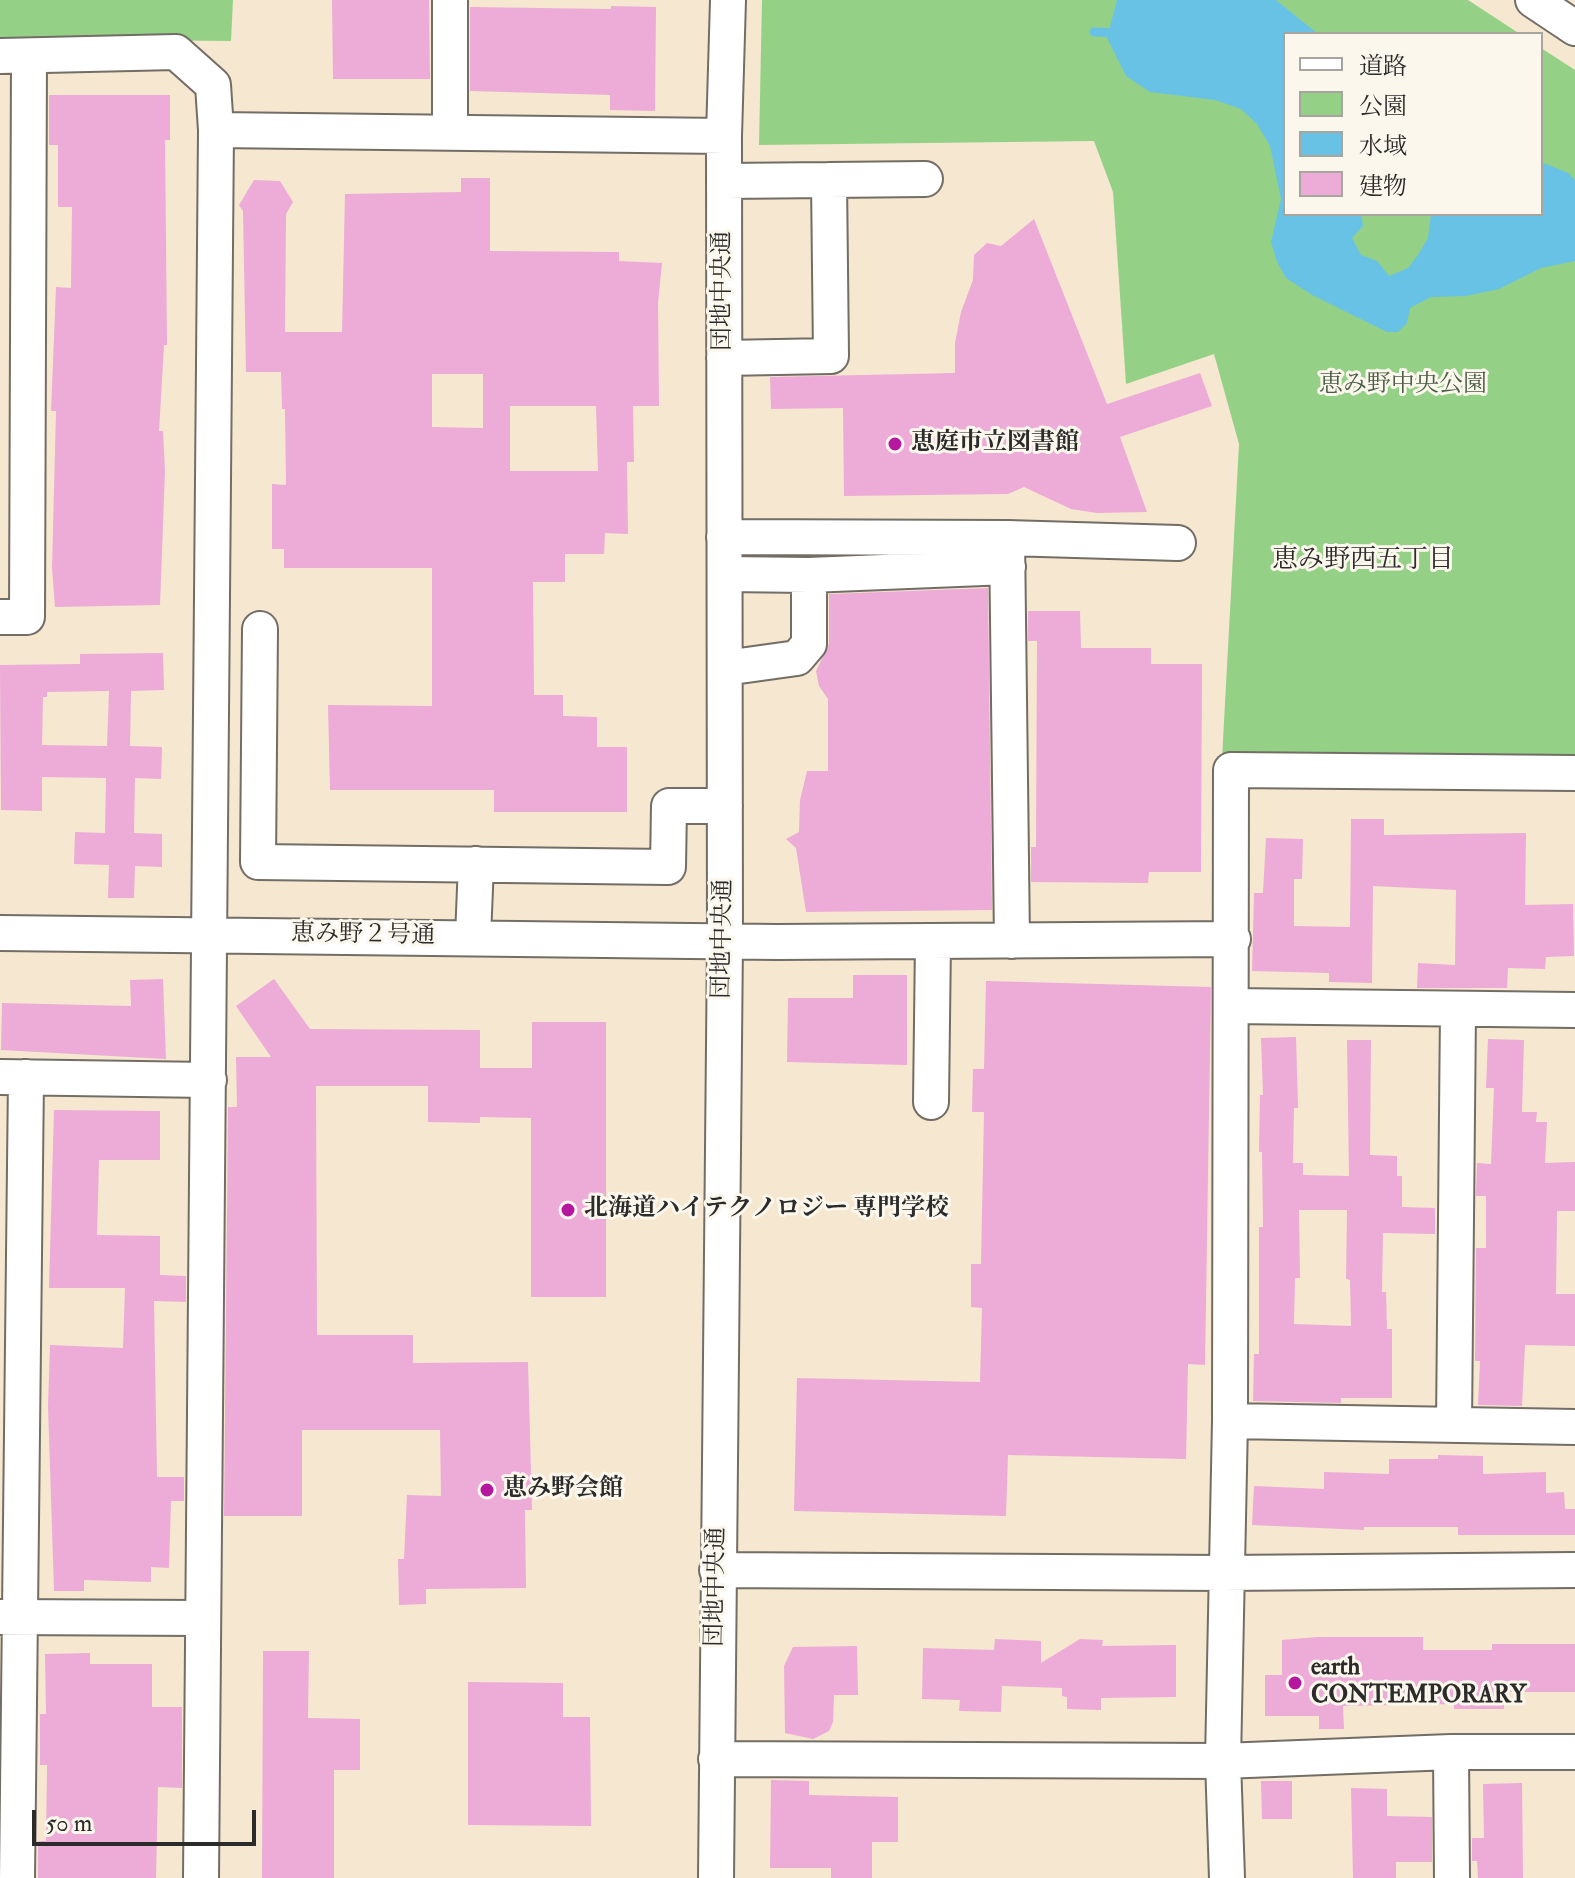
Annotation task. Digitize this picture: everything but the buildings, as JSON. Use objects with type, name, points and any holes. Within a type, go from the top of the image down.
[{"type":"street","points":[[450,0],[450,132]]},
{"type":"street","name":"団地中央通","points":[[716,1878],[725,940],[724,136],[728,0]]},
{"type":"street","points":[[1533,0],[1575,28]]},
{"type":"street","points":[[0,617],[27,617],[15,57],[176,52],[213,85],[216,130],[201,1878]]},
{"type":"street","points":[[216,130],[724,136]]},
{"type":"street","points":[[724,181],[925,179]]},
{"type":"street","points":[[724,358],[831,356],[829,180]]},
{"type":"street","points":[[724,537],[1008,552]]},
{"type":"street","points":[[725,574],[809,575],[1008,552],[1178,543]]},
{"type":"street","points":[[1008,552],[1012,941]]},
{"type":"street","points":[[725,668],[797,658],[809,644],[809,575]]},
{"type":"street","points":[[260,629],[258,862],[668,867],[669,806],[725,806]]},
{"type":"street","points":[[1227,1878],[1223,1761],[1224,1573],[1230,1421],[1231,770],[1575,773]]},
{"type":"street","points":[[473,937],[476,864]]},
{"type":"street","name":"恵み野２号通","points":[[0,933],[725,940],[1233,939]]},
{"type":"street","points":[[931,1102],[933,941]]},
{"type":"street","points":[[1231,1006],[1575,1010]]},
{"type":"street","points":[[1454,1425],[1458,1010]]},
{"type":"street","points":[[17,1878],[9,1617],[13,1077],[209,1080]]},
{"type":"street","points":[[1230,1421],[1575,1427]]},
{"type":"street","points":[[717,1570],[1224,1573],[1575,1570]]},
{"type":"street","points":[[9,1617],[201,1618]]},
{"type":"street","points":[[716,1759],[1223,1761],[1451,1752],[1575,1752]]},
{"type":"street","points":[[1451,1752],[1452,1878]]},
{"type":"green space","points":[[0,0],[233,0],[231,41],[0,39]]},
{"type":"green space","name":"恵み野中央公園","points":[[762,0],[1468,0],[1517,32],[1283,32],[1283,216],[1543,216],[1543,49],[1575,70],[1575,758],[1222,759],[1239,444],[1214,354],[1126,384],[1113,192],[1094,141],[759,145]]},
{"type":"water","points":[[1117,0],[1276,0],[1316,32],[1283,32],[1283,216],[1361,216],[1363,226],[1352,238],[1361,255],[1377,261],[1389,276],[1408,268],[1418,255],[1428,238],[1431,216],[1543,216],[1543,163],[1568,173],[1575,180],[1575,261],[1541,268],[1499,289],[1466,296],[1431,297],[1410,308],[1407,323],[1398,332],[1387,332],[1312,295],[1286,278],[1271,242],[1281,199],[1270,146],[1257,124],[1241,109],[1215,100],[1150,92],[1126,76],[1107,38]]},
{"type":"waterway","points":[[1094,32],[1119,33]]},
{"type":"place","name":"恵庭市立図書館","points":[[895,444]]},
{"type":"place","name":"北海道ハイテクノロジー 専門学校","points":[[568,1210]]},
{"type":"place","name":"恵み野会館","points":[[487,1490]]},
{"type":"place","name":"earth CONTEMPORARY","points":[[1295,1683]]},
{"type":"district","name":"恵み野西五丁目","points":[[1363,561]]}]
